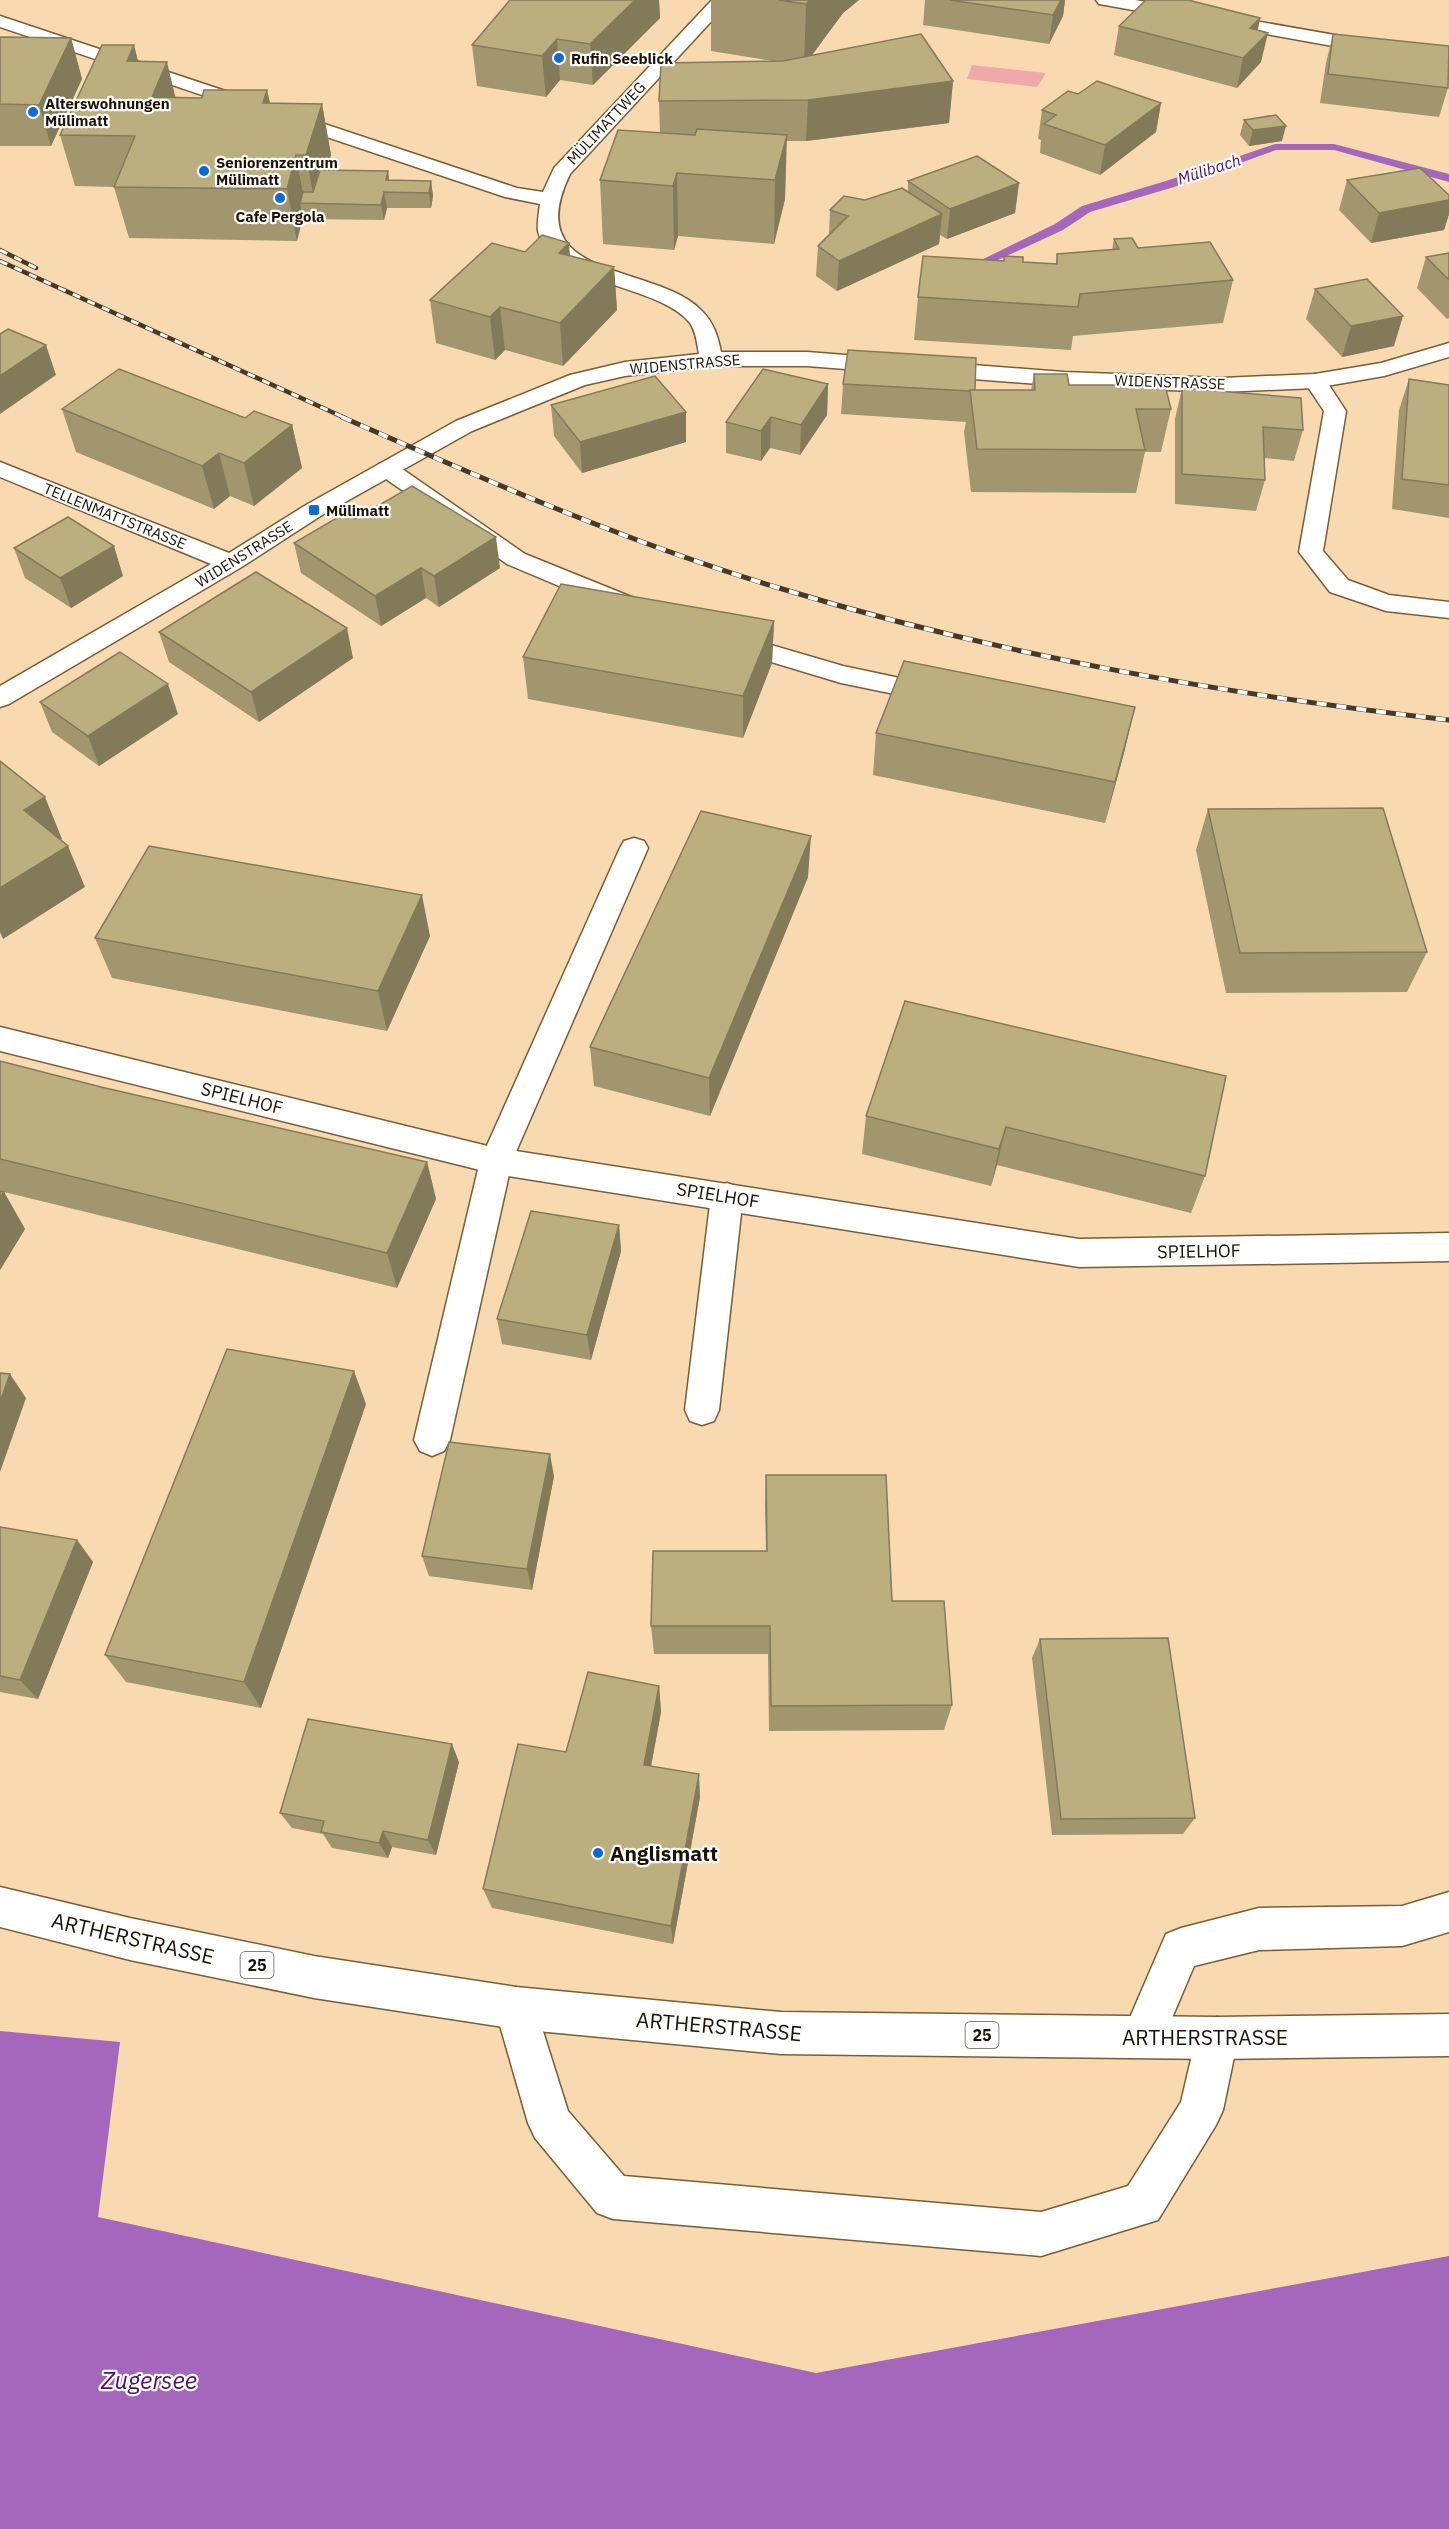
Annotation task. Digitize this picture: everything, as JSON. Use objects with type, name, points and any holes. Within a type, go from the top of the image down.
[{"type":"street","name":"MÜLIMATTWEG","points":[[711,359],[706,329],[690,310],[644,288],[587,267],[562,253],[549,234],[550,198],[561,172],[722,0]]},
{"type":"street","points":[[1105,0],[1449,61]]},
{"type":"street","points":[[0,21],[513,193],[550,198]]},
{"type":"street","name":"WIDENSTRASSE","points":[[0,698],[231,563],[314,510],[464,426],[578,380],[625,369],[711,359],[807,358],[1064,379],[1188,383],[1315,381],[1384,369],[1449,350]]},
{"type":"street","points":[[1315,381],[1335,411],[1311,552],[1339,586],[1386,603],[1449,610]]},
{"type":"street","name":"TELLENMATTSTRASSE","points":[[0,469],[231,563]]},
{"type":"street","points":[[387,469],[516,559],[650,614]]},
{"type":"street","points":[[704,633],[841,674],[966,700]]},
{"type":"street","points":[[432,1440],[496,1161],[634,848]]},
{"type":"street","name":"SPIELHOF","points":[[0,1039],[496,1161],[1079,1253],[1449,1247]]},
{"type":"street","points":[[702,1410],[727,1196]]},
{"type":"street","name":"ARTHERSTRASSE","points":[[0,1907],[130,1939],[314,1977],[516,2008],[781,2033],[1143,2037],[1449,2036]]},
{"type":"street","points":[[1143,2037],[1181,1949],[1259,1929],[1402,1926],[1449,1912]]},
{"type":"street","points":[[516,2008],[550,2123],[613,2197],[1041,2234],[1142,2204],[1201,2110],[1217,2037]]},
{"type":"shaded area","points":[[972,65],[1046,73],[1037,87],[967,79]]},
{"type":"water","name":"Zugersee","points":[[0,2031],[120,2042],[98,2217],[816,2373],[1449,2256],[1449,2529],[0,2529]]},
{"type":"building","points":[[510,0],[635,0],[590,44],[557,39],[542,56],[472,45]]},
{"type":"building","points":[[779,0],[810,0],[806,4]]},
{"type":"building","points":[[950,0],[1061,0],[1053,15]]},
{"type":"building","points":[[1146,0],[1188,0],[1260,18],[1250,28],[1268,33],[1243,58],[1119,26]]},
{"type":"building","points":[[921,34],[953,81],[808,100],[659,101],[661,63],[783,61]]},
{"type":"building","points":[[1333,34],[1449,46],[1448,88],[1328,74]]},
{"type":"building","points":[[0,37],[71,38],[39,105],[0,104]]},
{"type":"building","points":[[102,45],[134,45],[127,61],[167,62],[152,97],[202,98],[204,90],[267,90],[263,103],[322,104],[306,155],[296,155],[287,189],[114,187],[135,136],[60,135]]},
{"type":"building","points":[[1097,81],[1161,103],[1105,145],[1044,124],[1056,115],[1042,110],[1068,91],[1078,94]]},
{"type":"building","points":[[1276,115],[1286,126],[1253,130],[1244,120]]},
{"type":"building","points":[[697,129],[787,135],[775,180],[677,173],[673,186],[600,180],[618,130],[695,135]]},
{"type":"building","points":[[977,156],[1019,183],[950,209],[908,181]]},
{"type":"building","points":[[1420,168],[1449,195],[1449,200],[1379,213],[1347,180]]},
{"type":"building","points":[[320,170],[388,171],[386,180],[431,181],[429,193],[384,192],[381,205],[300,203],[303,192],[313,192]]},
{"type":"building","points":[[902,188],[942,214],[839,261],[818,246],[848,216],[830,210],[844,196],[865,200]]},
{"type":"building","points":[[542,235],[569,243],[559,253],[614,267],[560,323],[500,307],[490,317],[430,300],[492,243],[525,252]]},
{"type":"building","points":[[1132,238],[1138,248],[1210,242],[1233,280],[1080,294],[1078,307],[918,297],[923,256],[1004,261],[1004,256],[1023,257],[1023,262],[1057,264],[1057,254],[1119,249],[1114,239]]},
{"type":"building","points":[[1449,253],[1449,280],[1426,257]]},
{"type":"building","points":[[1367,279],[1403,316],[1351,326],[1315,289]]},
{"type":"building","points":[[8,329],[46,345],[0,376],[0,334]]},
{"type":"building","points":[[848,350],[976,358],[975,390],[843,384]]},
{"type":"building","points":[[119,369],[245,418],[254,411],[292,425],[244,463],[219,453],[202,466],[62,409]]},
{"type":"building","points":[[763,369],[828,384],[801,425],[771,417],[761,431],[726,422]]},
{"type":"building","points":[[1034,374],[1067,374],[1069,385],[1165,385],[1171,409],[1136,409],[1145,450],[977,449],[970,390],[1035,390]]},
{"type":"building","points":[[655,376],[686,412],[580,442],[551,405]]},
{"type":"building","points":[[1409,379],[1449,385],[1449,485],[1402,479]]},
{"type":"building","points":[[1182,388],[1301,398],[1303,430],[1263,427],[1265,480],[1182,474]]},
{"type":"building","points":[[412,486],[496,537],[434,576],[421,568],[375,596],[294,543],[345,513],[355,519]]},
{"type":"building","points":[[68,517],[114,546],[60,578],[14,548]]},
{"type":"building","points":[[256,572],[347,628],[251,692],[159,632]]},
{"type":"building","points":[[561,584],[774,621],[743,696],[523,657]]},
{"type":"building","points":[[120,652],[168,684],[88,736],[40,702]]},
{"type":"building","points":[[904,661],[1135,707],[1115,782],[876,733]]},
{"type":"building","points":[[0,761],[45,797],[24,810],[68,846],[0,888]]},
{"type":"building","points":[[1383,808],[1427,952],[1240,953],[1208,809]]},
{"type":"building","points":[[701,811],[811,836],[709,1078],[590,1047]]},
{"type":"building","points":[[149,846],[422,895],[378,991],[95,938]]},
{"type":"building","points":[[905,1001],[1226,1076],[1205,1176],[1006,1127],[999,1149],[866,1116]]},
{"type":"building","points":[[0,1061],[101,1087],[427,1162],[387,1253],[0,1159]]},
{"type":"building","points":[[531,1211],[619,1225],[587,1335],[497,1319]]},
{"type":"building","points":[[227,1349],[354,1371],[244,1682],[105,1655]]},
{"type":"building","points":[[0,1373],[10,1374],[0,1402]]},
{"type":"building","points":[[449,1442],[550,1454],[527,1569],[422,1556]]},
{"type":"building","points":[[766,1475],[886,1475],[892,1601],[944,1601],[952,1705],[771,1706],[770,1626],[651,1626],[653,1551],[767,1551]]},
{"type":"building","points":[[0,1527],[77,1540],[20,1680],[0,1676]]},
{"type":"building","points":[[1168,1638],[1195,1818],[1061,1819],[1040,1639]]},
{"type":"building","name":"Anglismatt","points":[[588,1672],[659,1686],[644,1765],[699,1774],[671,1926],[483,1889],[518,1744],[566,1752]]},
{"type":"building","points":[[308,1719],[452,1744],[428,1840],[383,1831],[379,1843],[321,1832],[324,1821],[280,1813]]},
{"type":"waterway","name":"Mülibach","points":[[981,263],[1059,227],[1086,209],[1170,184],[1275,147],[1334,147],[1449,178]]},
{"type":"railway","points":[[0,250],[36,268]]},
{"type":"railway","points":[[0,261],[345,418]]},
{"type":"railway","points":[[342,417],[613,531],[723,570],[861,612],[1027,652],[1111,669],[1279,698],[1449,720]]},
{"type":"place","name":"Rufin Seeblick","points":[[559,58]]},
{"type":"place","name":"Alterswohnungen Mülimatt","points":[[33,112]]},
{"type":"place","name":"Seniorenzentrum Mülimatt","points":[[204,171]]},
{"type":"place","name":"Cafe Pergola","points":[[280,198]]},
{"type":"place","name":"Mülimatt","points":[[314,510]]},
{"type":"place","name":"Anglismatt","points":[[598,1853]]}]
